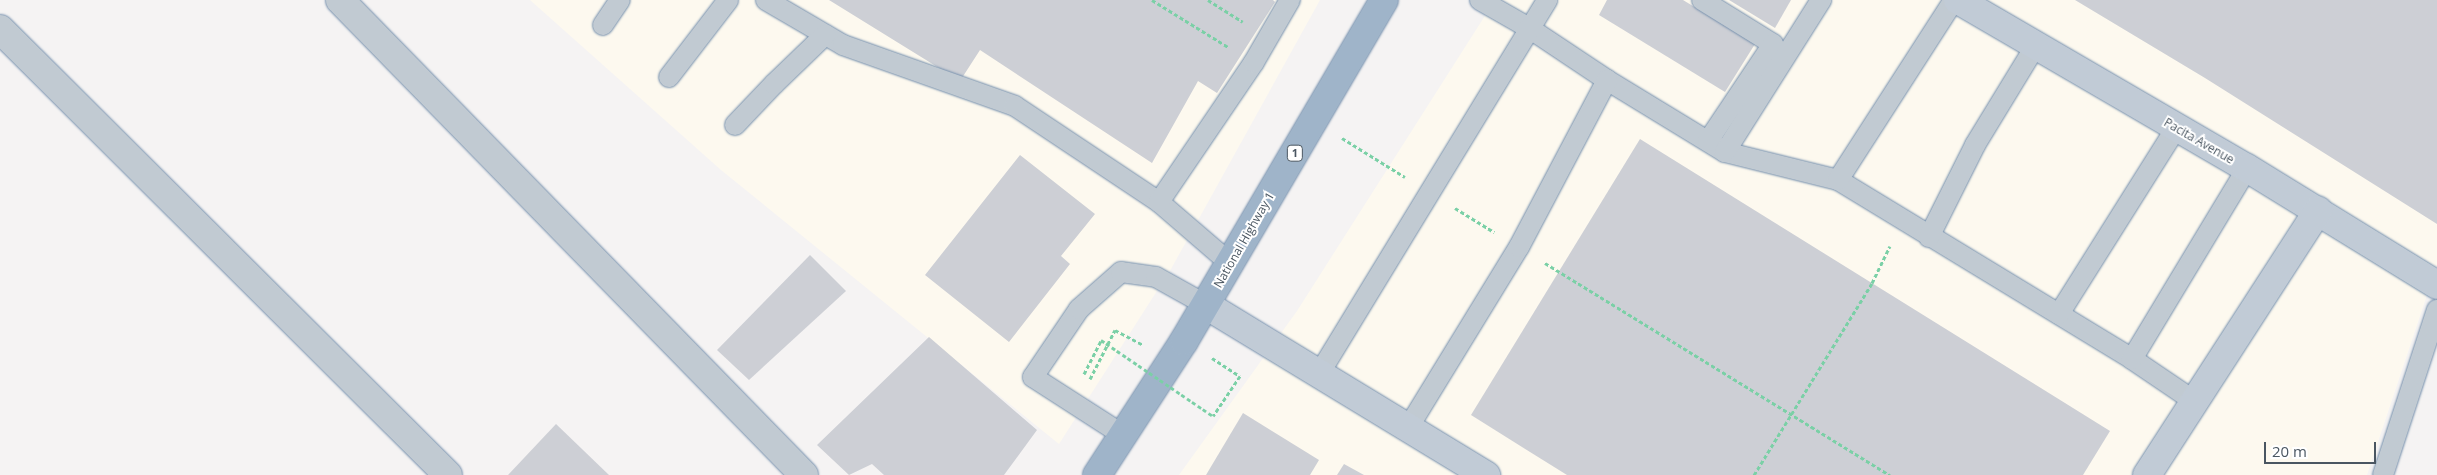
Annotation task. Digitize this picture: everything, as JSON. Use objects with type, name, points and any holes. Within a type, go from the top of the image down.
[{"type":"highway","name":"National Highway 1","points":[[1097,475],[1206,305],[1384,0]]},
{"type":"main road","name":"Pacita Avenue","points":[[1956,0],[2247,168],[2437,286]]},
{"type":"main road","points":[[2147,475],[2318,211]]},
{"type":"main road","points":[[1206,305],[1408,428],[1475,472]]},
{"type":"street","points":[[340,0],[804,475]]},
{"type":"street","points":[[0,29],[444,474]]},
{"type":"lane","points":[[604,25],[620,0]]},
{"type":"lane","points":[[669,77],[728,0]]},
{"type":"lane","points":[[766,0],[843,45],[1015,106],[1159,202],[1230,263]]},
{"type":"lane","points":[[1159,202],[1269,39],[1290,0]]},
{"type":"lane","points":[[1480,0],[1529,28],[1607,80],[1725,152],[1838,180],[2132,359],[2194,401]]},
{"type":"lane","points":[[1319,374],[1546,0]]},
{"type":"lane","points":[[1702,0],[1773,44],[1708,141]]},
{"type":"lane","points":[[1725,152],[1821,0]]},
{"type":"lane","points":[[1838,180],[1956,0]]},
{"type":"lane","points":[[735,125],[825,35]]},
{"type":"lane","points":[[1929,237],[1975,145],[2036,45]]},
{"type":"lane","points":[[1408,428],[1519,247],[1607,80]]},
{"type":"lane","points":[[2059,314],[2176,128]]},
{"type":"lane","points":[[2132,359],[2247,168]]},
{"type":"lane","points":[[1123,435],[1033,377],[1079,309],[1121,272],[1156,277],[1206,305]]},
{"type":"lane","points":[[2383,475],[2437,310]]},
{"type":"path","points":[[1152,0],[1254,62]]},
{"type":"path","points":[[1208,0],[1269,39]]},
{"type":"path","points":[[1314,121],[1890,475]]},
{"type":"path","points":[[1754,475],[1872,283],[1902,220]]},
{"type":"path","points":[[1115,330],[1090,379],[1083,374],[1101,340],[1213,416],[1240,376],[1184,341]]},
{"type":"shaded area","points":[[530,0],[1320,0],[1171,269],[1059,444],[721,170]]},
{"type":"shaded area","points":[[1495,0],[2437,0],[2437,265],[2367,475],[1179,475],[1297,311]]},
{"type":"building","points":[[829,0],[1273,0],[1275,2],[1217,93],[1198,81],[1152,163],[980,50],[960,81]]},
{"type":"building","points":[[1607,0],[1683,0],[1755,44],[1725,92],[1599,15]]},
{"type":"building","points":[[1729,0],[1791,0],[1775,28]]},
{"type":"building","points":[[2075,0],[2437,0],[2437,224],[2205,78]]},
{"type":"building","points":[[1640,139],[2110,431],[2083,475],[1567,475],[1471,415]]},
{"type":"building","points":[[1020,155],[1095,214],[1061,256],[1070,264],[1009,342],[925,275]]},
{"type":"building","points":[[810,255],[846,291],[749,380],[717,350]]},
{"type":"building","points":[[929,337],[1037,430],[1004,475],[884,475],[872,464],[849,475],[817,445]]},
{"type":"building","points":[[1243,413],[1319,460],[1310,475],[1206,475]]},
{"type":"building","points":[[556,424],[609,475],[508,475]]},
{"type":"building","points":[[1344,464],[1364,475],[1337,475]]}]
